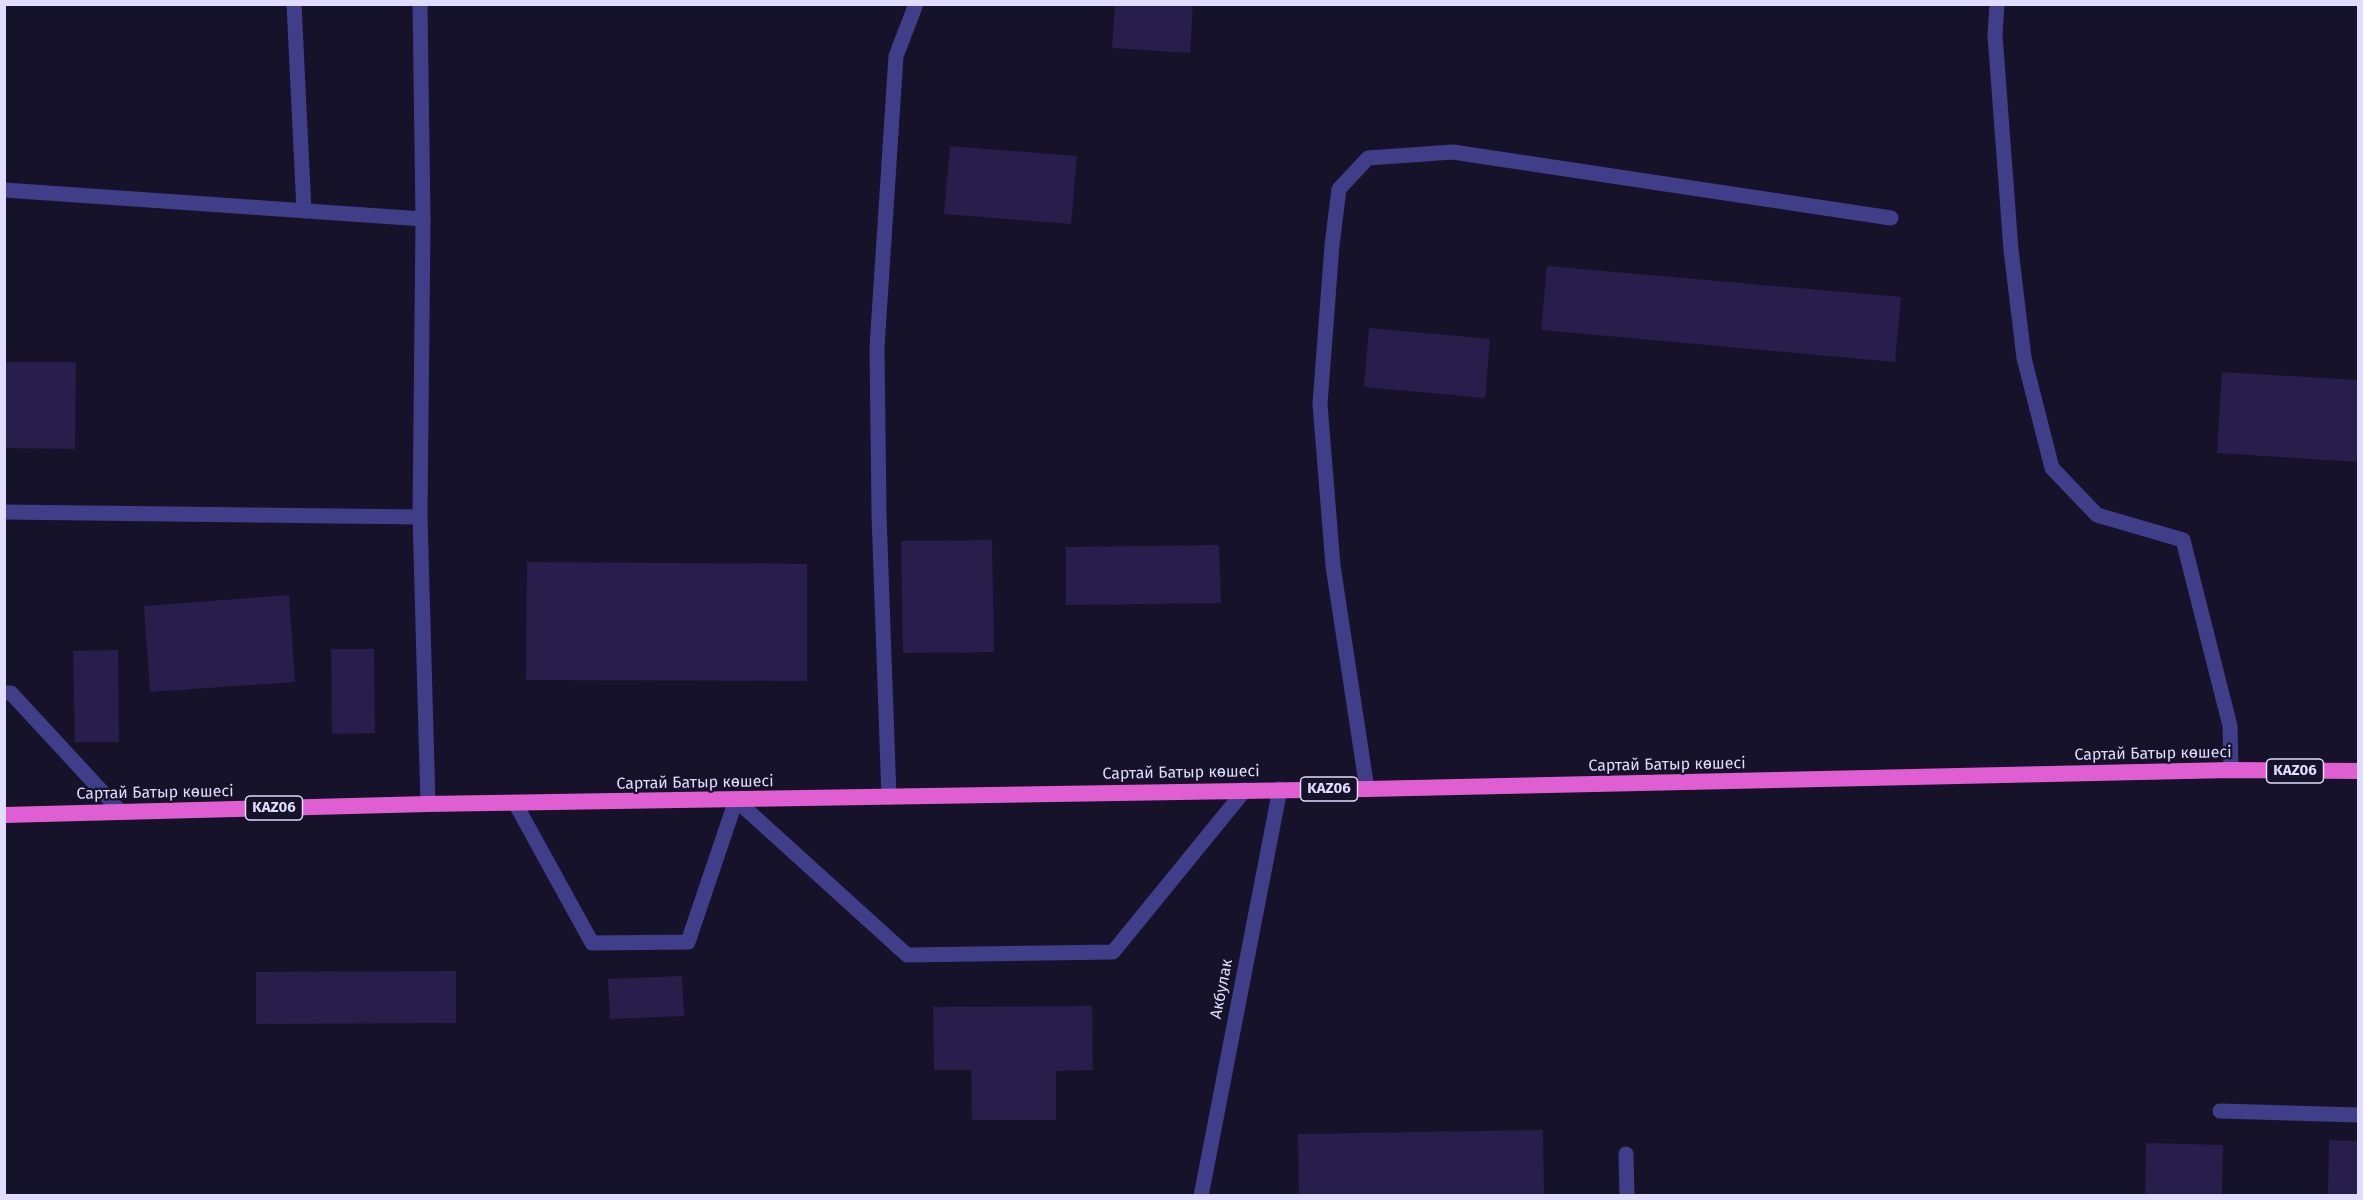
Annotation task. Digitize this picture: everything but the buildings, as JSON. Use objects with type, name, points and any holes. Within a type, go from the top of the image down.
[{"type":"highway","name":"Сартай Батыр көшесі","points":[[4,815],[428,804],[1367,789],[2231,770],[2358,771]]},
{"type":"street","points":[[294,4],[304,211]]},
{"type":"street","points":[[420,4],[423,219],[420,517],[428,804]]},
{"type":"street","points":[[889,797],[879,515],[877,346],[896,56],[916,4]]},
{"type":"street","points":[[1997,4],[1995,35],[2015,282],[2024,358],[2052,468],[2097,515],[2183,540],[2230,726],[2231,770]]},
{"type":"street","points":[[1367,789],[1333,566],[1320,404],[1332,245],[1339,189],[1368,158],[1453,152],[1891,218]]},
{"type":"street","points":[[4,190],[423,219]]},
{"type":"street","points":[[4,513],[420,517]]},
{"type":"street","points":[[4,693],[11,693],[121,812]]},
{"type":"street","name":"Акбулак","points":[[1201,1196],[1280,789]]},
{"type":"street","points":[[515,803],[592,943],[688,942],[736,800],[907,955],[1113,952],[1245,790]]},
{"type":"street","points":[[2220,1111],[2358,1114]]},
{"type":"street","points":[[1626,1154],[1627,1196]]}]
